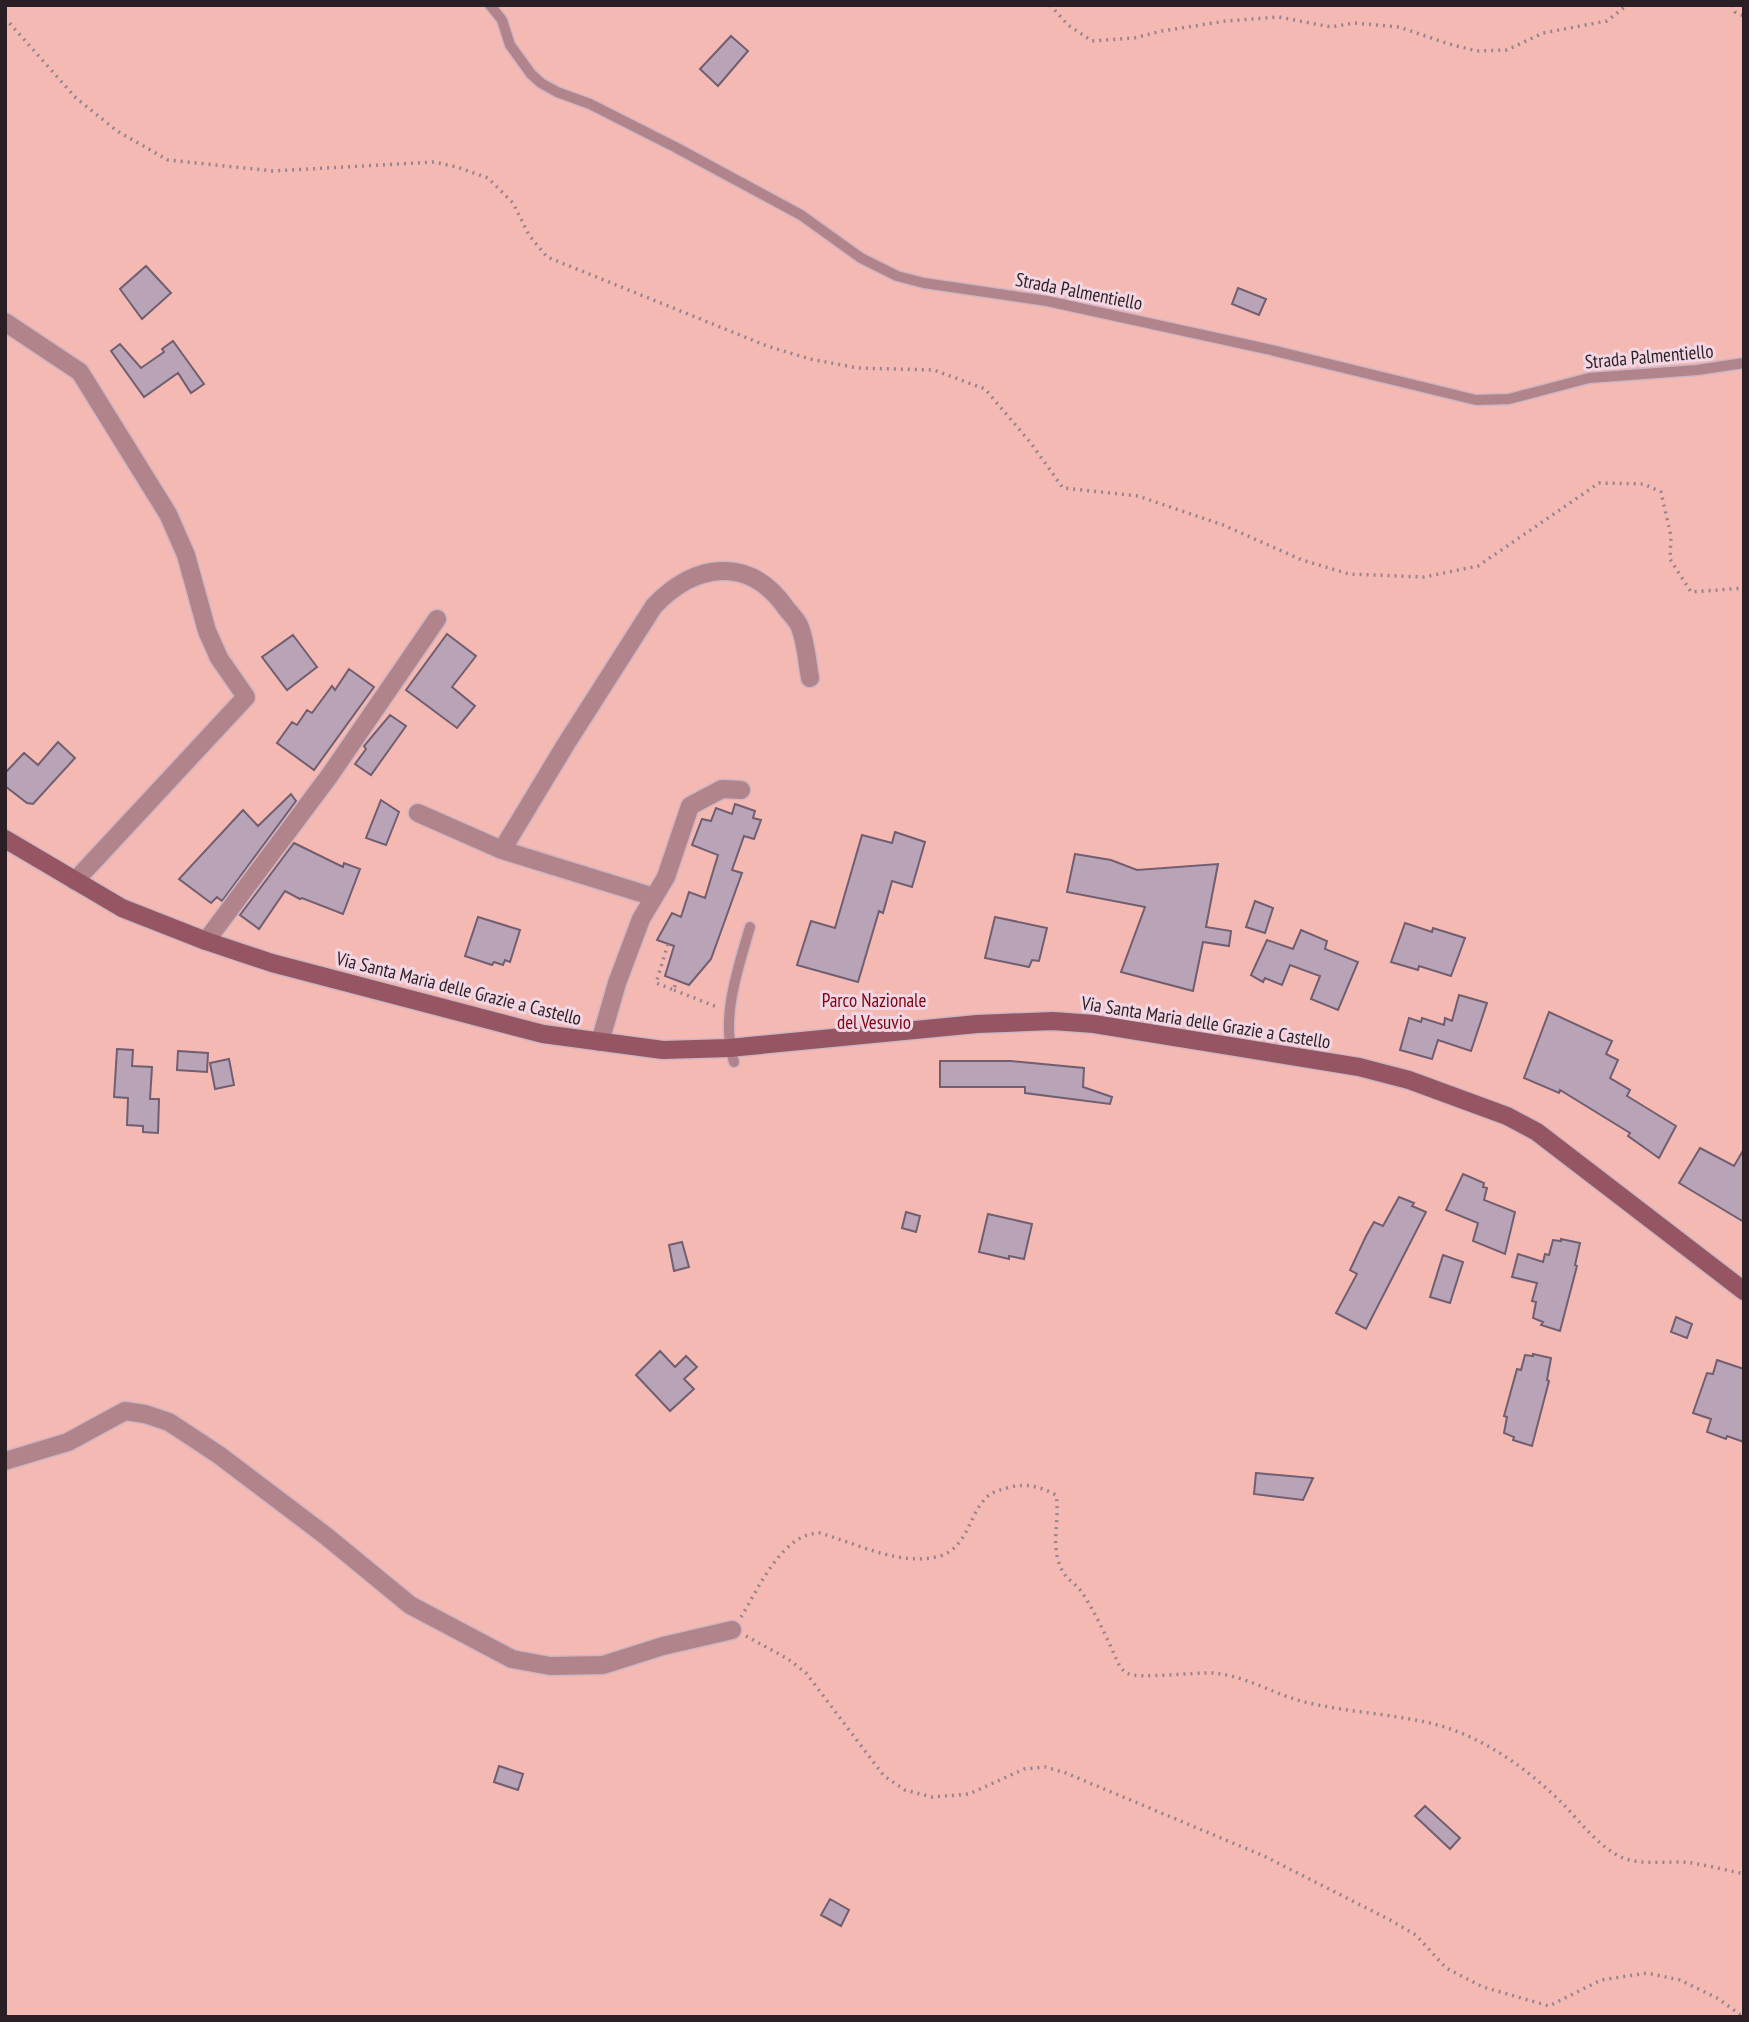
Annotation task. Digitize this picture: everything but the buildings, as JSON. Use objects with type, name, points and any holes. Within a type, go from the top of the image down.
[{"type":"street","points":[[5,322],[80,372],[168,514],[186,555],[207,631],[219,658],[246,697],[75,881]]},
{"type":"street","points":[[502,850],[646,618],[668,590],[716,570],[737,572],[759,579],[780,598],[799,625],[810,678]]},
{"type":"street","points":[[206,941],[330,775],[437,619]]},
{"type":"street","points":[[600,1042],[617,983],[642,919],[666,877],[690,806],[706,795],[722,789],[741,790]]},
{"type":"street","points":[[418,813],[502,850],[654,897]]},
{"type":"street","name":"Via Santa Maria delle Grazie a Castello","points":[[5,839],[122,908],[206,941],[272,963],[543,1034],[663,1050],[732,1055],[874,1032],[1053,1021],[1147,1031],[1359,1067],[1409,1080],[1495,1112],[1537,1132],[1744,1291]]},
{"type":"street","points":[[5,1461],[68,1442],[125,1411],[169,1422],[219,1455],[326,1536],[410,1605],[512,1659],[550,1666],[603,1665],[663,1646],[732,1630]]},
{"type":"lane","name":"Strada Palmentiello","points":[[490,5],[502,20],[510,45],[541,83],[590,104],[675,147],[801,215],[861,258],[897,276],[923,283],[1047,301],[1267,349],[1476,400],[1509,399],[1588,378],[1697,370],[1744,363]]},
{"type":"lane","points":[[732,1055],[730,1012],[734,984],[750,927]]},
{"type":"path","points":[[1050,5],[1068,25],[1092,41],[1134,38],[1226,21],[1279,17],[1331,27],[1354,23],[1399,27],[1476,51],[1507,50],[1543,33],[1607,21],[1627,5]]},
{"type":"path","points":[[1732,5],[1735,12],[1744,16]]},
{"type":"path","points":[[5,18],[76,98],[117,131],[169,160],[273,171],[433,162],[488,178],[513,203],[528,235],[547,257],[767,346],[810,359],[858,368],[934,370],[985,389],[1030,442],[1063,488],[1138,496],[1223,525],[1302,560],[1349,574],[1424,577],[1478,565],[1600,483],[1644,484],[1661,492],[1671,536],[1671,559],[1691,592],[1744,588]]},
{"type":"path","points":[[668,944],[656,983],[730,1012]]},
{"type":"path","points":[[674,990],[676,981]]},
{"type":"path","points":[[1743,2017],[1719,1999],[1681,1980],[1647,1973],[1601,1980],[1549,2006],[1483,1987],[1446,1968],[1416,1935],[1264,1856],[1066,1773],[1045,1767],[1024,1769],[969,1794],[932,1797],[905,1790],[884,1776],[806,1673],[759,1642],[732,1630],[754,1596],[763,1576],[794,1540],[807,1532],[820,1532],[903,1559],[944,1555],[960,1543],[984,1499],[995,1491],[1018,1485],[1042,1487],[1056,1495],[1058,1507],[1055,1539],[1058,1562],[1068,1581],[1082,1591],[1120,1667],[1129,1674],[1139,1676],[1183,1672],[1216,1673],[1251,1681],[1307,1703],[1402,1718],[1455,1730],[1487,1745],[1520,1767],[1608,1849],[1625,1859],[1691,1863],[1744,1874]]},
{"type":"green space","name":"Parco Nazionale del Vesuvio","points":[[5,5],[1744,5],[1744,2017],[5,2017]]}]
